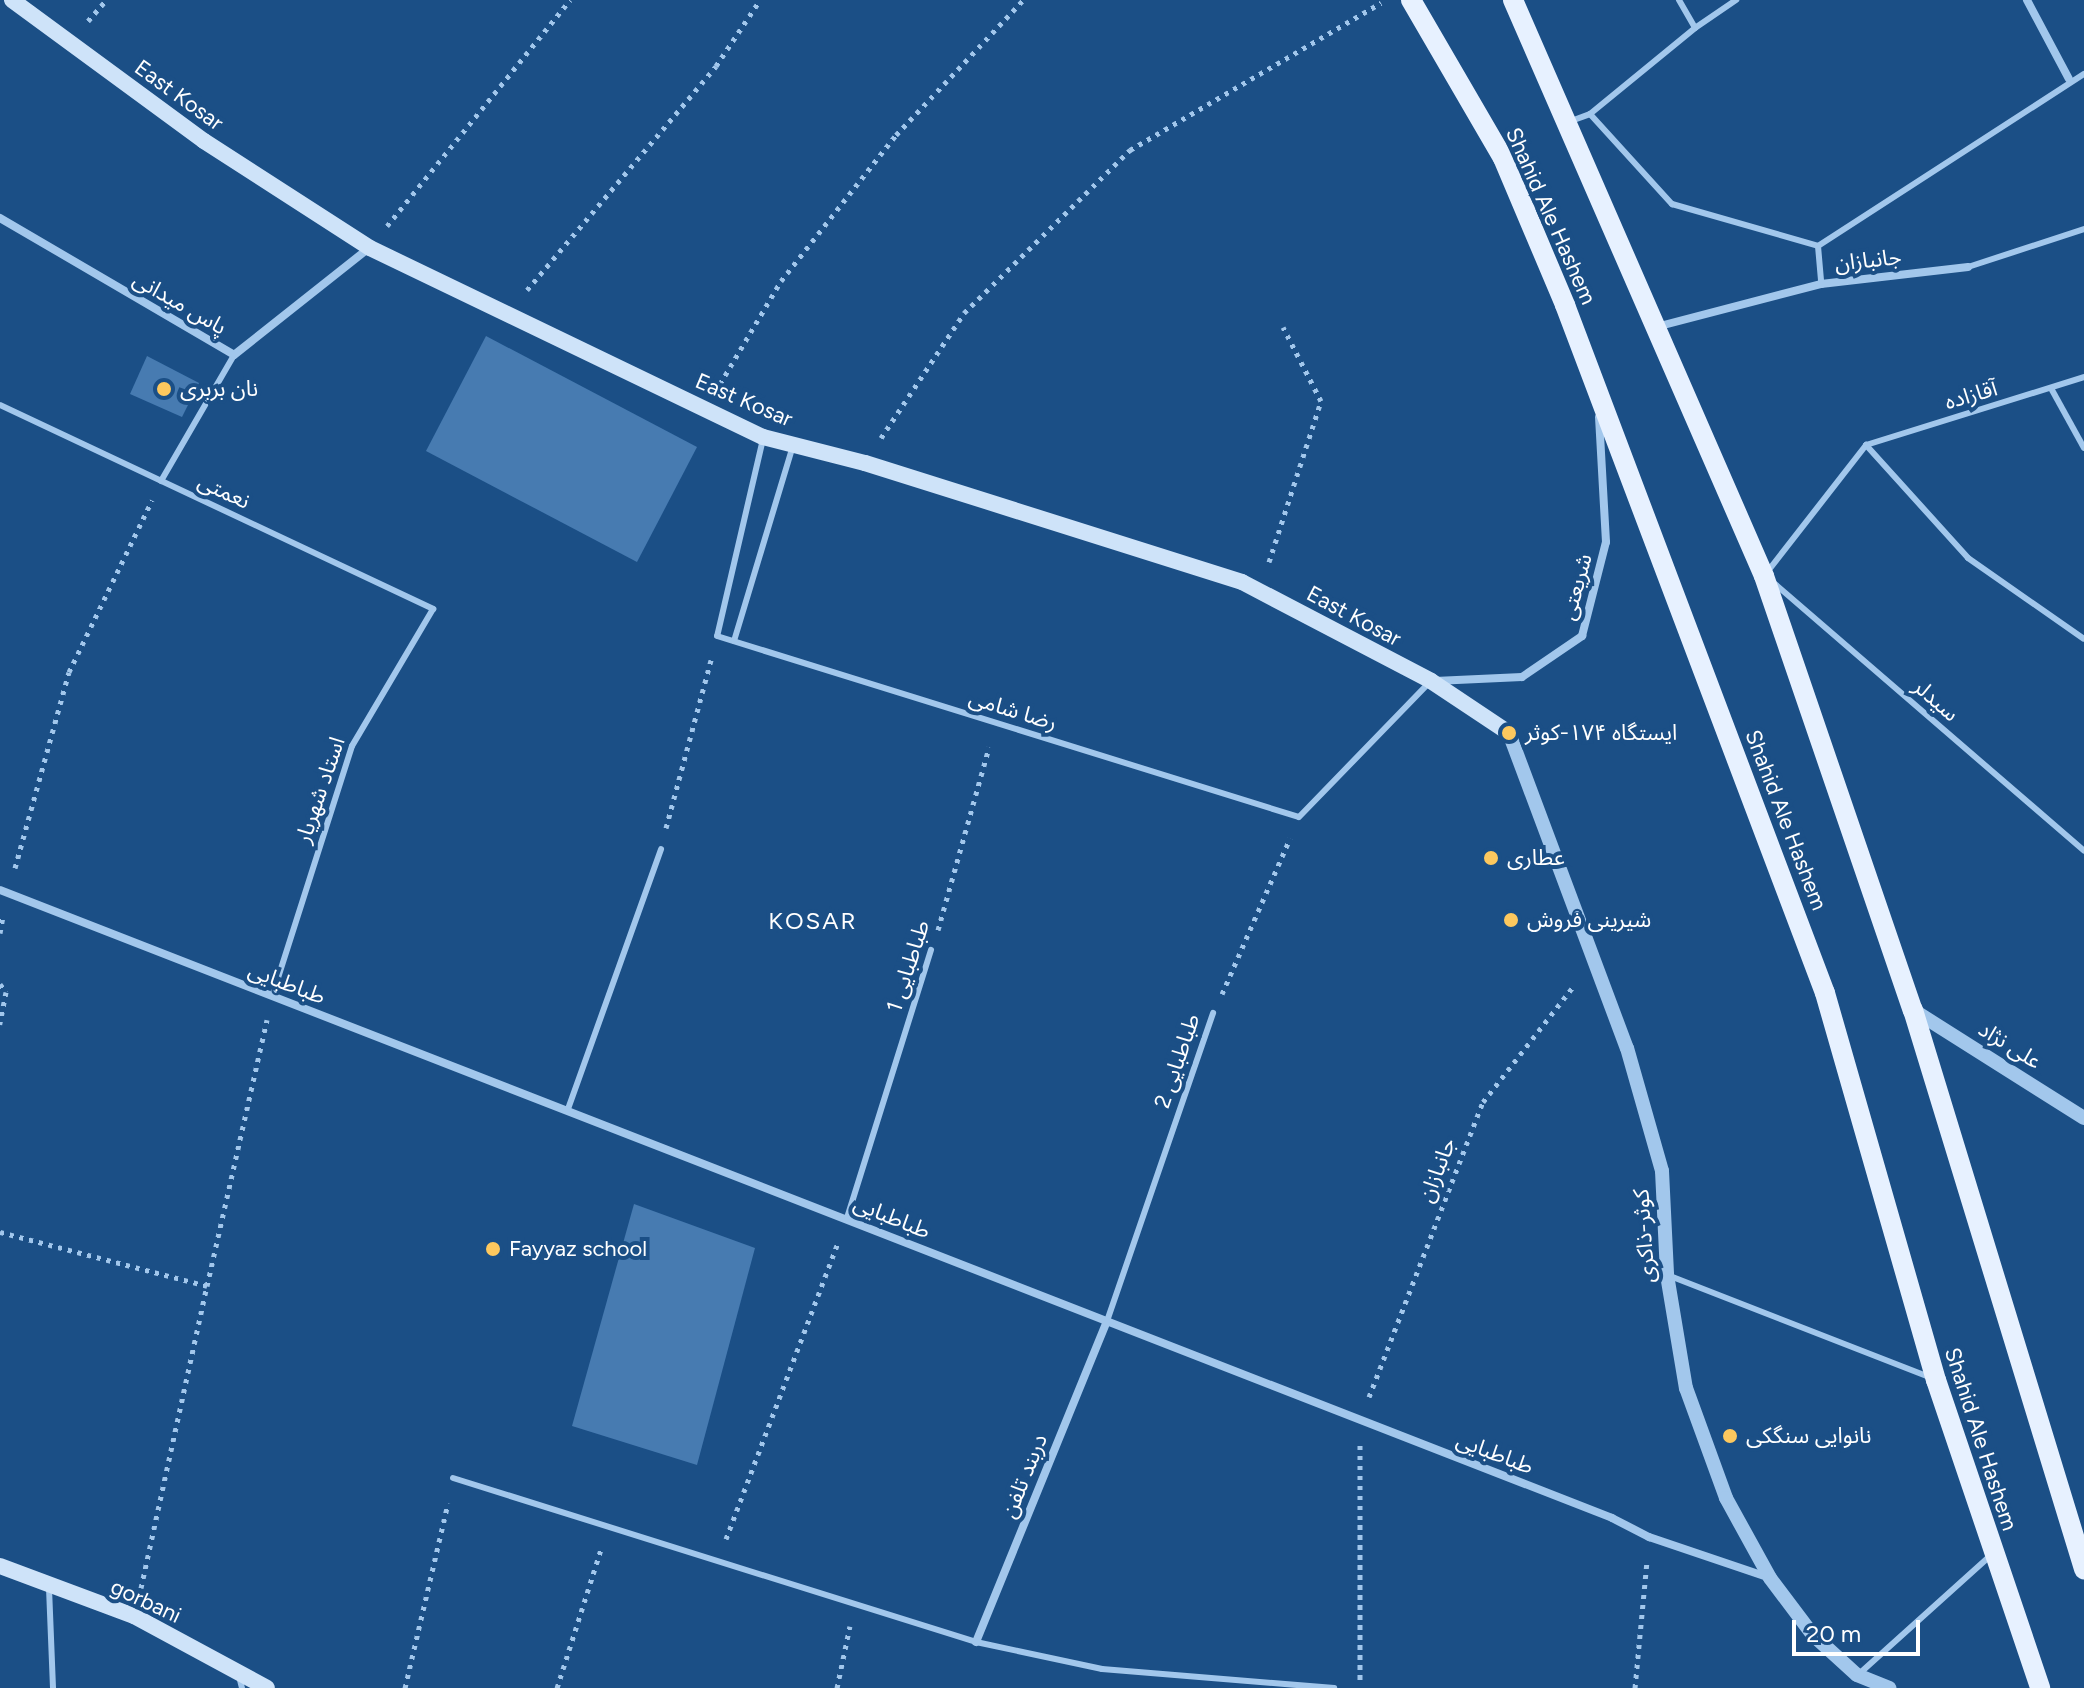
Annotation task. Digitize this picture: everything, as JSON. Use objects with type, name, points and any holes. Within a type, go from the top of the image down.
[{"type":"main road","name":"East Kosar","points":[[12,0],[204,141],[370,248],[509,312],[763,437],[865,463],[1258,589],[1431,681],[1509,733]]},
{"type":"main road","name":"Shahid Ale Hashem","points":[[1411,0],[1503,158],[1598,384],[1825,993],[1936,1380],[2040,1688]]},
{"type":"main road","points":[[1513,0],[1764,576],[1913,1010],[2084,1569]]},
{"type":"main road","name":"gorbani","points":[[0,1566],[134,1616],[240,1680],[267,1688]]},
{"type":"street","points":[[2027,0],[2069,79]]},
{"type":"street","name":"پاس میدانی","points":[[0,218],[234,355],[370,248]]},
{"type":"street","name":"جانبازان","points":[[1655,327],[1821,284],[1968,267]]},
{"type":"street","name":"شریعتی","points":[[1431,681],[1522,677],[1582,636],[1606,542],[1598,384]]},
{"type":"street","name":"کوثر-ذاکری","points":[[1509,733],[1595,959],[1662,1171],[1667,1275],[1686,1388],[1726,1498],[1770,1578],[1813,1635],[1857,1675],[1889,1688]]},
{"type":"street","name":"طباطبایی","points":[[4,892],[847,1218],[1106,1324],[1360,1420],[1649,1537],[1770,1578]]},
{"type":"street","name":"علی نژاد","points":[[1913,1010],[2084,1118]]},
{"type":"street","name":"دربند تلفن","points":[[976,1642],[1106,1324]]},
{"type":"lane","points":[[1679,0],[1695,28]]},
{"type":"lane","points":[[1566,123],[1590,114],[1695,28],[1736,0]]},
{"type":"lane","points":[[1590,114],[1672,204],[1818,246],[2069,79],[2084,74]]},
{"type":"lane","name":"جانبازان","points":[[1968,267],[2084,229]]},
{"type":"lane","points":[[1818,246],[1821,284]]},
{"type":"lane","points":[[161,481],[234,355]]},
{"type":"lane","name":"آقازاده","points":[[1866,445],[2052,390],[2084,377]]},
{"type":"lane","points":[[2052,390],[2084,448]]},
{"type":"lane","name":"نعمتی","points":[[0,405],[433,609]]},
{"type":"lane","points":[[717,636],[763,437]]},
{"type":"lane","points":[[734,641],[793,445]]},
{"type":"lane","points":[[1764,576],[1866,445],[1968,558],[2084,639]]},
{"type":"lane","name":"سیدلر","points":[[1764,576],[2084,851]]},
{"type":"lane","name":"استاد شهریار","points":[[272,996],[352,746],[433,609]]},
{"type":"lane","name":"رضا شامی","points":[[717,636],[1299,817]]},
{"type":"lane","points":[[1299,817],[1431,681]]},
{"type":"lane","points":[[568,1109],[661,849]]},
{"type":"lane","name":"طباطبایی 1","points":[[847,1218],[931,950]]},
{"type":"lane","name":"طباطبایی 2","points":[[1106,1324],[1213,1013]]},
{"type":"lane","points":[[1667,1275],[1936,1380]]},
{"type":"lane","points":[[453,1478],[717,1564],[976,1642],[1102,1669],[1334,1688]]},
{"type":"lane","points":[[1857,1675],[1993,1553]]},
{"type":"lane","points":[[49,1584],[53,1688]]},
{"type":"path","points":[[370,248],[570,0]]},
{"type":"path","points":[[509,312],[716,66],[760,0]]},
{"type":"path","points":[[705,409],[781,281],[896,135],[1023,0]]},
{"type":"path","points":[[865,463],[964,313],[1130,150],[1385,0]]},
{"type":"path","points":[[1258,589],[1321,401],[1283,327]]},
{"type":"path","points":[[4,892],[69,672],[161,481]]},
{"type":"path","points":[[661,849],[717,636]]},
{"type":"path","name":"طباطبایی 1","points":[[931,950],[994,723]]},
{"type":"path","name":"طباطبایی 2","points":[[1213,1013],[1299,817]]},
{"type":"path","name":"جانبازان","points":[[1360,1420],[1483,1102],[1595,959]]},
{"type":"path","points":[[0,984],[6,992],[0,1024]]},
{"type":"path","points":[[134,1616],[272,996]]},
{"type":"path","points":[[717,1564],[847,1218]]},
{"type":"path","points":[[0,1232],[207,1286]]},
{"type":"path","points":[[1360,1420],[1360,1688]]},
{"type":"path","points":[[405,1688],[453,1478]]},
{"type":"path","points":[[557,1688],[607,1529]]},
{"type":"path","points":[[1635,1688],[1649,1537]]},
{"type":"path","points":[[837,1688],[855,1606]]},
{"type":"building","points":[[486,336],[697,447],[637,562],[426,451]]},
{"type":"building","name":"نان بربری","points":[[147,356],[199,383],[182,417],[130,394]]},
{"type":"building","points":[[634,1204],[755,1248],[697,1465],[572,1426]]},
{"type":"place","name":"نان بربری","points":[[164,389]]},
{"type":"place","name":"ایستگاه ۱۷۴-کوثر","points":[[1509,733]]},
{"type":"place","name":"عطاری","points":[[1491,858]]},
{"type":"place","name":"شیرینی فروش","points":[[1511,920]]},
{"type":"place","name":"Fayyaz school","points":[[493,1249]]},
{"type":"place","name":"نانوایی سنگکی","points":[[1730,1436]]},
{"type":"district","name":"KOSAR","points":[[813,921]]}]
